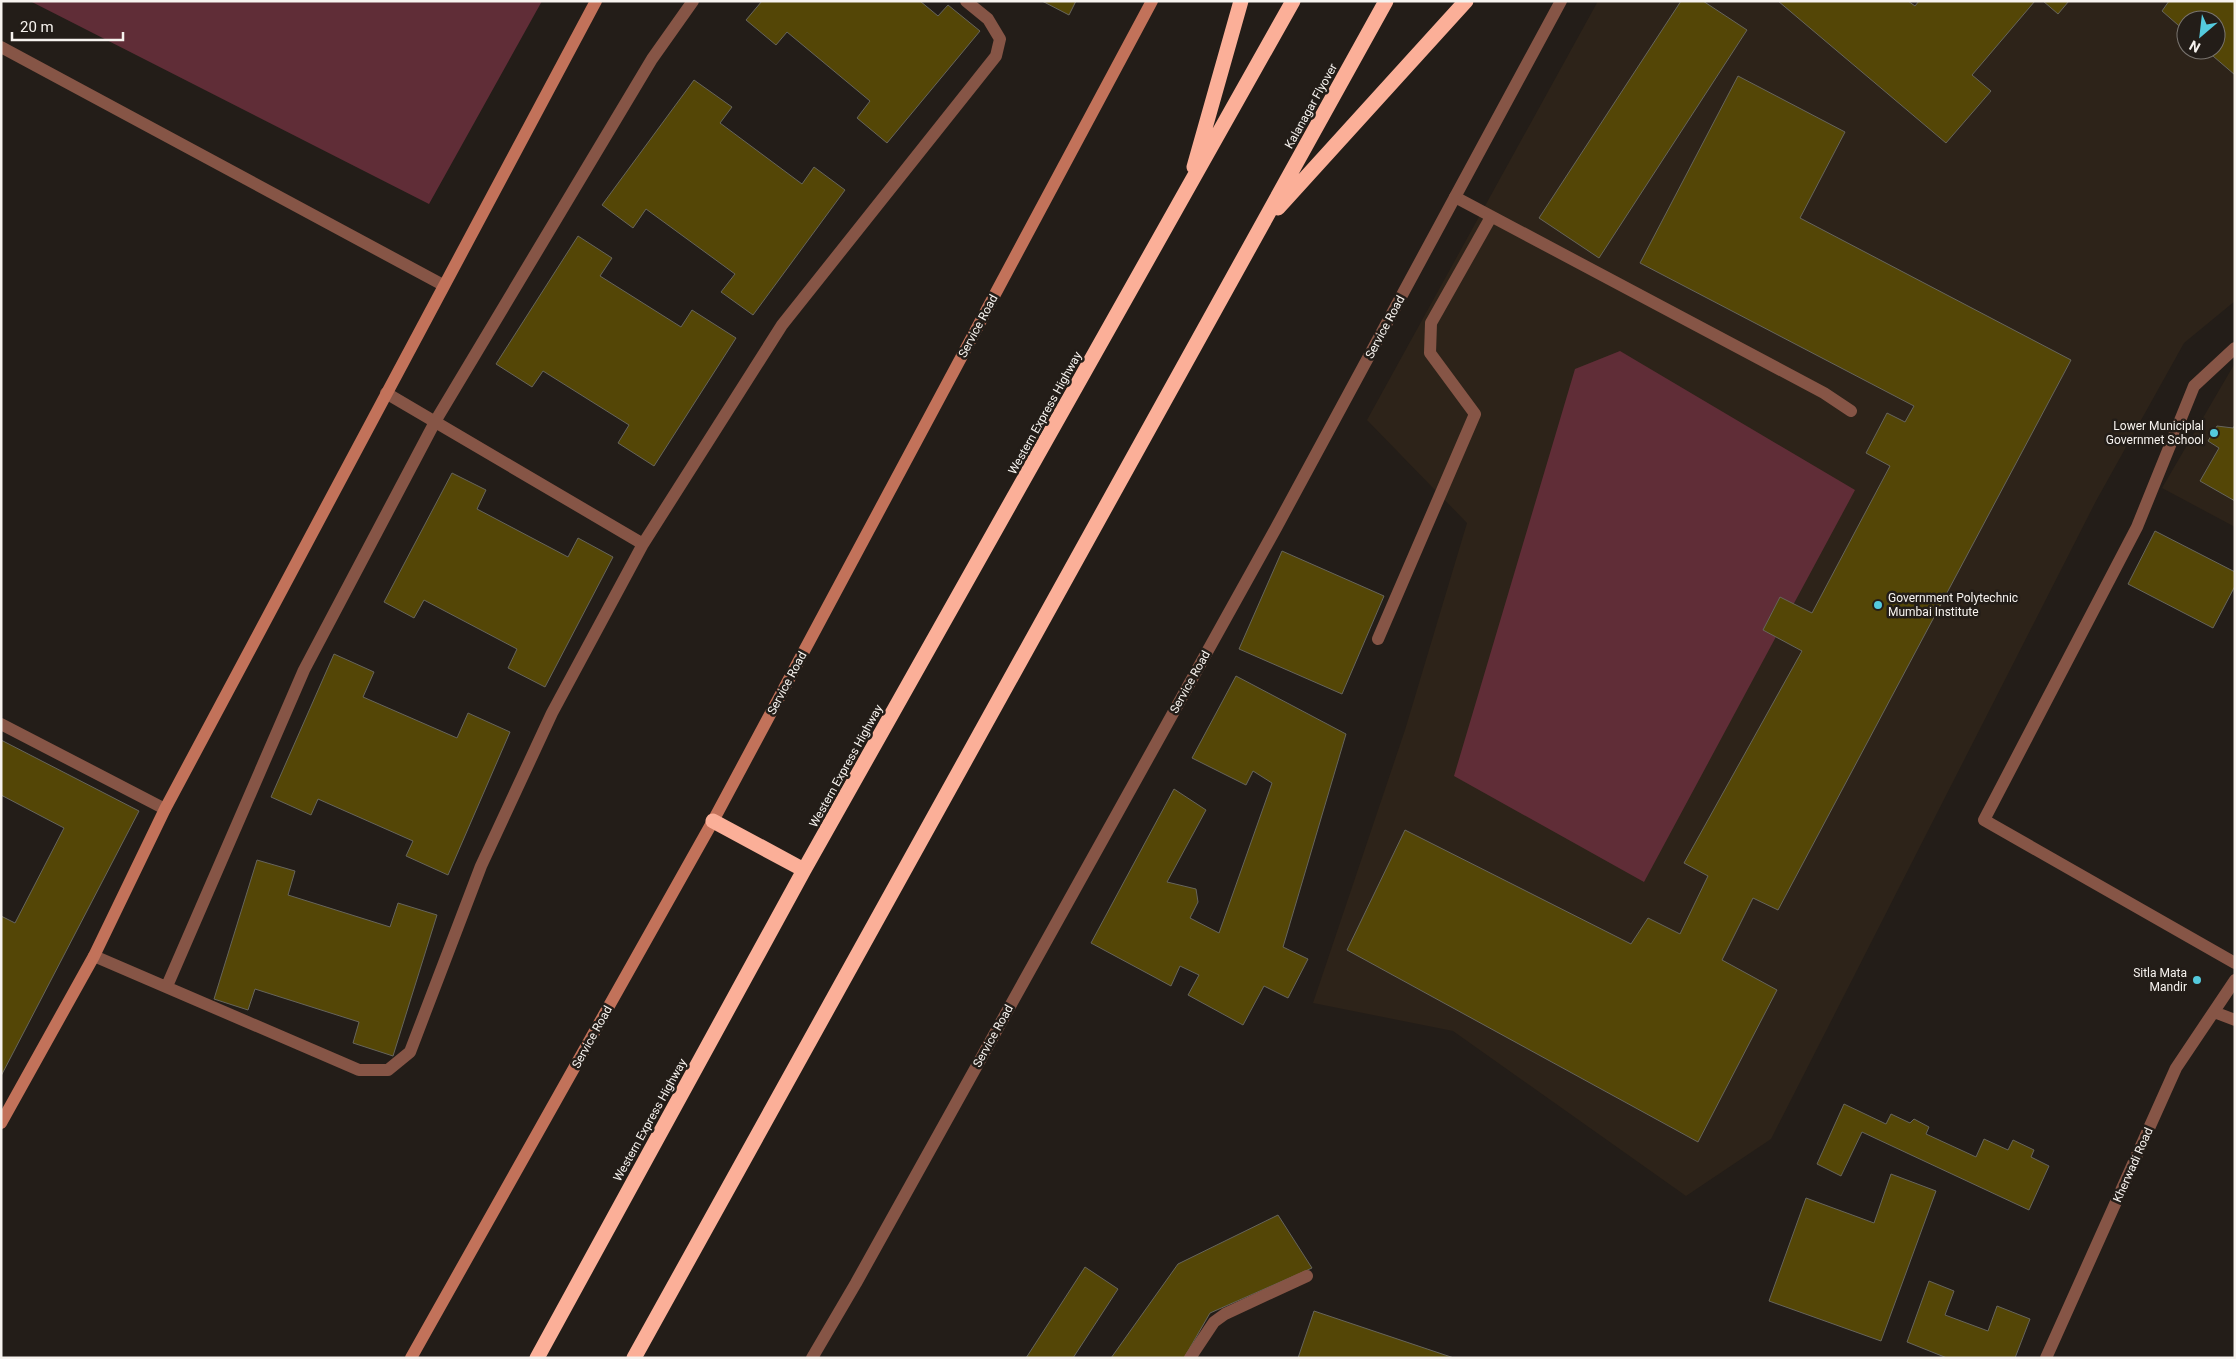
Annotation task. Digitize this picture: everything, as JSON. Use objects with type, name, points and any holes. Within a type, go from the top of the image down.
[{"type":"highway","points":[[1187,192],[1242,1]]},
{"type":"highway","points":[[1187,192],[1293,1]]},
{"type":"highway","name":"Kalanagar Flyover","points":[[1262,226],[1386,1]]},
{"type":"highway","points":[[634,1358],[1262,226],[1456,15],[1466,1]]},
{"type":"highway","name":"Western Express Highway","points":[[537,1358],[804,870],[1187,192]]},
{"type":"highway","points":[[713,821],[804,870]]},
{"type":"street","points":[[1,1122],[94,956],[165,809],[596,1]]},
{"type":"street","points":[[167,986],[304,670],[436,420],[652,59],[693,1]]},
{"type":"street","points":[[94,956],[358,1070],[388,1070],[410,1052],[481,866],[552,713],[643,544],[782,326],[996,56],[1000,39],[988,19],[966,1]]},
{"type":"street","name":"Service Road","points":[[411,1358],[713,821],[1152,1]]},
{"type":"street","name":"Service Road","points":[[812,1358],[856,1283],[1276,528],[1560,1]]},
{"type":"street","points":[[1,47],[443,285]]},
{"type":"street","points":[[1454,197],[1824,393],[1851,412]]},
{"type":"street","points":[[1378,639],[1476,414],[1430,354],[1431,323],[1491,217]]},
{"type":"street","points":[[2235,348],[2194,386],[2137,527],[1984,820],[2235,963]]},
{"type":"street","points":[[386,392],[643,544]]},
{"type":"street","points":[[1,724],[165,809]]},
{"type":"street","name":"Kherwadi Road","points":[[2046,1358],[2176,1068],[2235,980]]},
{"type":"street","points":[[2214,1012],[2235,1020]]},
{"type":"street","points":[[1190,1358],[1214,1322],[1307,1276]]},
{"type":"shaded area","points":[[30,1],[542,1],[429,204]]},
{"type":"shaded area","points":[[1598,1],[2235,1],[2235,301],[2184,343],[2096,501],[1771,1139],[1686,1196],[1453,1031],[1313,1003],[1405,730],[1467,523],[1367,420]]},
{"type":"shaded area","points":[[1620,351],[1855,490],[1644,882],[1454,776],[1575,369]]},
{"type":"shaded area","name":"Lower Municiplal Governmet School","points":[[2235,363],[2235,527],[2162,488]]},
{"type":"building","points":[[762,1],[920,1],[938,16],[948,5],[980,31],[887,143],[857,118],[870,101],[787,32],[776,45],[746,20]]},
{"type":"building","points":[[1042,1],[1076,1],[1069,15]]},
{"type":"building","points":[[1681,1],[1703,1],[1747,30],[1599,258],[1539,218]]},
{"type":"building","points":[[1778,1],[1908,1],[1915,6],[1919,1],[2035,1],[1972,75],[1991,91],[1946,143]]},
{"type":"building","points":[[2043,1],[2069,1],[2058,14]]},
{"type":"building","points":[[2169,1],[2235,1],[2235,75],[2218,60],[2226,60],[2226,10],[2176,10],[2176,23],[2162,11]]},
{"type":"building","name":"Government Polytechnic Mumbai Institute","points":[[1738,76],[1845,132],[1800,218],[2071,360],[1778,910],[1753,898],[1722,960],[1777,990],[1698,1142],[1347,950],[1405,830],[1631,944],[1648,918],[1680,934],[1708,876],[1684,863],[1802,651],[1763,630],[1780,597],[1812,613],[1890,466],[1866,453],[1887,413],[1905,422],[1914,406],[1640,263]]},
{"type":"building","points":[[694,80],[732,107],[720,123],[802,184],[814,167],[845,190],[753,315],[721,292],[735,274],[646,209],[633,228],[602,205]]},
{"type":"building","points":[[578,236],[612,258],[600,276],[681,327],[692,310],[736,338],[654,466],[618,443],[629,425],[543,371],[532,387],[496,364]]},
{"type":"building","name":"Lower Municiplal Governmet School","points":[[2235,425],[2235,501],[2200,481],[2219,448],[2208,441],[2217,426],[2233,428]]},
{"type":"building","points":[[452,473],[486,490],[477,509],[568,557],[578,538],[613,557],[545,687],[508,668],[517,649],[424,600],[414,618],[384,602]]},
{"type":"building","points":[[2155,531],[2235,572],[2235,586],[2213,628],[2128,584]]},
{"type":"building","points":[[1282,551],[1384,596],[1342,694],[1239,649]]},
{"type":"building","points":[[334,654],[374,672],[363,697],[457,738],[468,713],[510,732],[448,875],[406,856],[413,841],[318,799],[311,815],[271,797]]},
{"type":"building","points":[[1236,676],[1346,734],[1283,947],[1308,959],[1288,998],[1264,986],[1243,1025],[1188,995],[1199,975],[1180,966],[1171,986],[1091,943],[1174,789],[1206,810],[1167,882],[1196,889],[1198,902],[1190,918],[1219,933],[1272,783],[1253,771],[1246,785],[1192,758]]},
{"type":"building","points":[[1,740],[139,811],[1,1076],[1,916],[15,923],[64,828],[1,795]]},
{"type":"building","points":[[257,860],[295,871],[288,895],[390,927],[398,903],[437,915],[393,1056],[353,1043],[359,1022],[255,989],[248,1010],[214,999]]},
{"type":"building","points":[[1844,1104],[1886,1124],[1891,1114],[1910,1123],[1914,1119],[1929,1127],[1926,1134],[1976,1157],[1984,1139],[2008,1150],[2013,1140],[2034,1150],[2031,1157],[2049,1166],[2029,1210],[1862,1132],[1841,1176],[1817,1164]]},
{"type":"building","points":[[1891,1174],[1936,1191],[1881,1341],[1769,1301],[1806,1198],[1874,1223]]},
{"type":"building","points":[[1278,1215],[1312,1268],[1210,1313],[1184,1358],[1111,1358],[1178,1264]]},
{"type":"building","points":[[1085,1267],[1118,1289],[1073,1358],[1026,1358]]},
{"type":"building","points":[[1929,1281],[1954,1291],[1945,1315],[1988,1331],[1997,1306],[2030,1319],[2015,1358],[1947,1358],[1907,1342]]},
{"type":"building","points":[[1314,1311],[1454,1358],[1298,1358]]},
{"type":"place","name":"Lower Municiplal Governmet School","points":[[2214,433]]},
{"type":"place","name":"Government Polytechnic Mumbai Institute","points":[[1878,605]]},
{"type":"place","name":"Sitla Mata Mandir","points":[[2197,980]]}]
